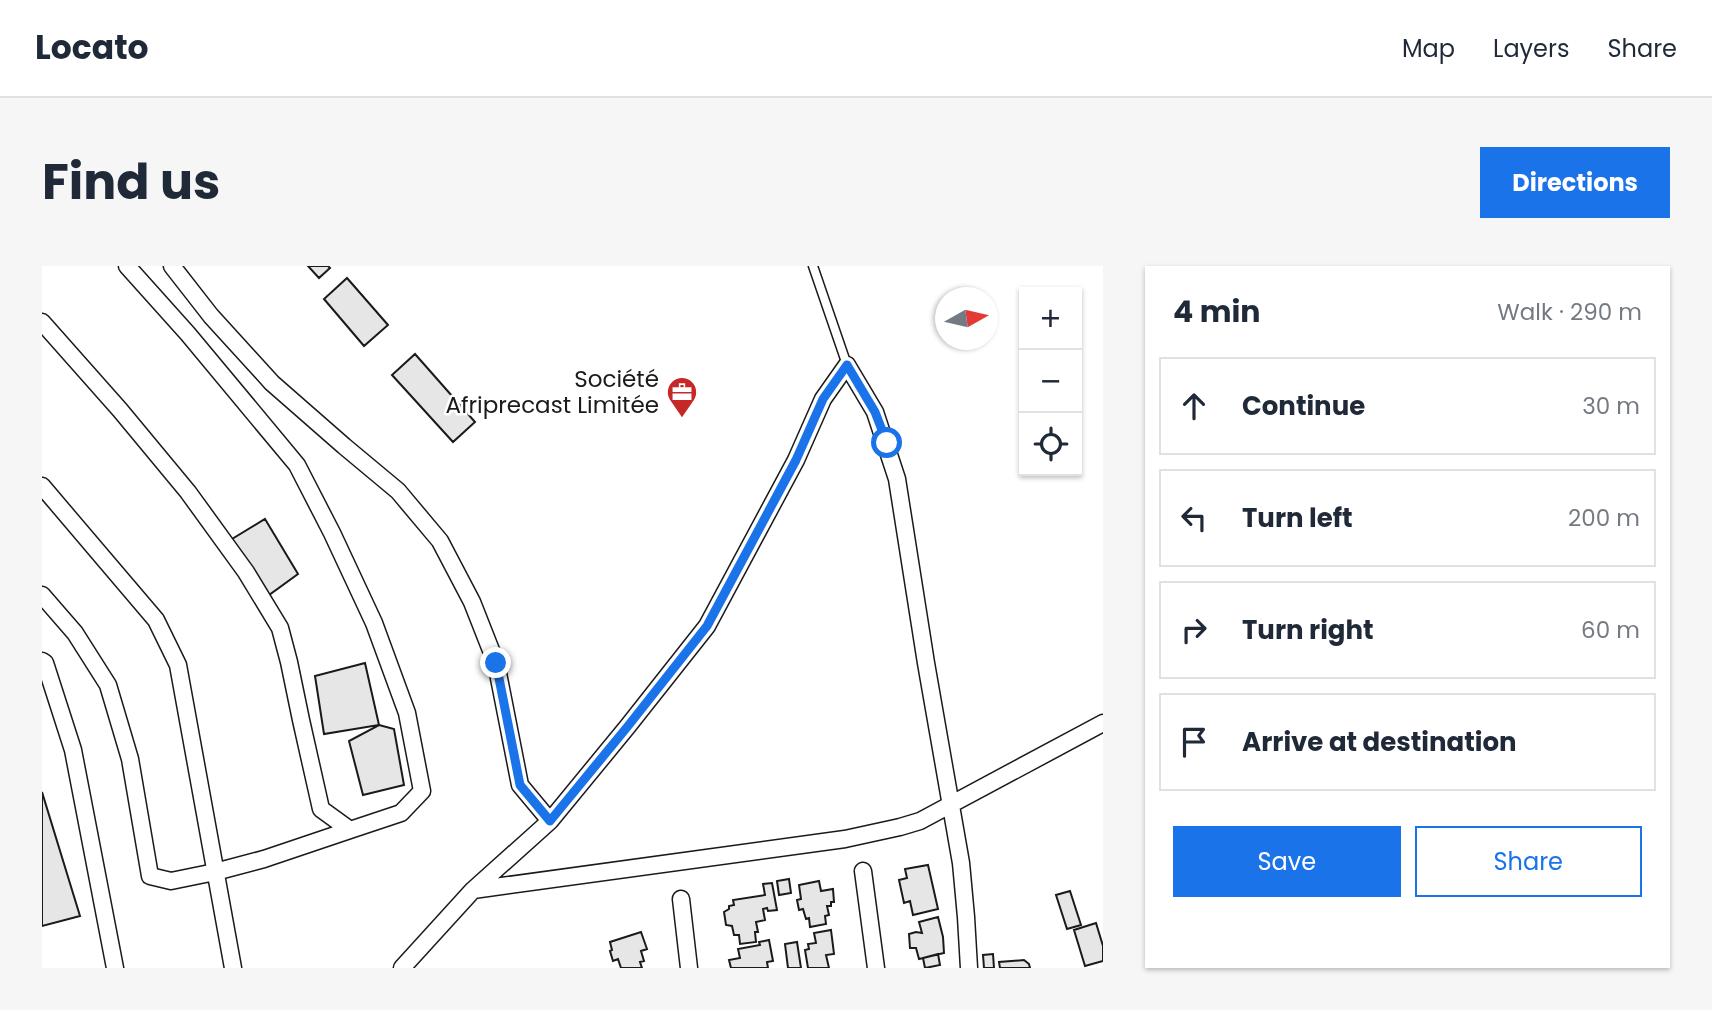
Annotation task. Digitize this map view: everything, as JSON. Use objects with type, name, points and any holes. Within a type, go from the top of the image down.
[{"type":"street","points":[[42,595],[75,633],[108,685],[130,760],[150,876],[171,881],[264,859],[401,813],[422,791],[407,713],[374,623],[297,465],[188,334],[127,266]]},
{"type":"street","points":[[172,266],[211,316],[272,383],[398,492],[440,541],[472,602],[496,663],[520,785],[550,821]]},
{"type":"street","points":[[42,322],[188,492],[253,583],[280,628],[321,808],[350,830]]},
{"type":"street","points":[[402,968],[473,890],[550,821],[707,626],[796,460],[823,399],[847,365],[875,412],[897,479],[961,863],[969,968]]},
{"type":"street","points":[[42,486],[156,620],[178,665],[233,968]]},
{"type":"street","points":[[42,661],[45,663],[73,750],[115,968]]},
{"type":"street","points":[[473,890],[845,839],[900,827],[920,821],[950,806],[1103,723]]},
{"type":"street","points":[[863,872],[876,968]]},
{"type":"street","points":[[681,898],[689,968]]},
{"type":"lane","points":[[813,266],[847,365]]},
{"type":"building","points":[[308,266],[328,266],[330,268],[319,278]]},
{"type":"building","points":[[347,278],[388,325],[364,346],[324,299]]},
{"type":"building","points":[[415,354],[475,422],[453,442],[392,375]]},
{"type":"building","points":[[265,519],[298,574],[269,595],[232,539]]},
{"type":"building","points":[[365,663],[379,725],[324,734],[315,676]]},
{"type":"building","points":[[379,725],[394,729],[404,785],[363,795],[349,741]]},
{"type":"building","points":[[42,792],[80,916],[42,926]]},
{"type":"building","points":[[928,865],[938,909],[913,915],[910,901],[904,903],[899,880],[907,878],[905,869]]},
{"type":"building","points":[[789,879],[791,893],[779,895],[777,881]]},
{"type":"building","points":[[819,881],[821,891],[833,889],[834,902],[827,906],[829,915],[825,916],[826,924],[810,927],[809,918],[806,919],[803,909],[799,910],[799,885]]},
{"type":"building","points":[[772,883],[777,910],[763,909],[765,920],[756,922],[756,942],[740,944],[739,935],[734,935],[732,926],[726,925],[724,912],[734,905],[733,900],[765,895],[763,884]]},
{"type":"building","points":[[1070,891],[1081,925],[1067,929],[1056,895]]},
{"type":"building","points":[[938,917],[944,953],[919,959],[916,948],[910,948],[909,934],[922,933],[919,922]]},
{"type":"building","points":[[1096,923],[1103,946],[1103,961],[1085,966],[1074,930]]},
{"type":"building","points":[[831,930],[834,954],[826,955],[829,968],[808,968],[805,950],[809,949],[808,944],[816,943],[814,933]]},
{"type":"building","points":[[641,932],[647,949],[641,951],[644,961],[640,962],[642,968],[621,968],[618,959],[613,961],[610,942]]},
{"type":"building","points":[[769,940],[773,961],[767,962],[768,968],[731,968],[729,960],[740,958],[738,949],[760,945],[759,942]]},
{"type":"building","points":[[797,942],[801,968],[788,968],[785,944]]},
{"type":"building","points":[[938,954],[940,965],[925,968],[923,958]]},
{"type":"building","points":[[993,954],[994,968],[984,968],[983,955]]},
{"type":"building","points":[[1024,960],[1030,968],[1000,968],[999,962]]},
{"type":"place","name":"Société Afriprecast Limitée","points":[[682,419]]},
{"type":"route","points":[[496,663],[520,785],[550,821],[707,626],[796,460],[823,399],[847,365],[875,412],[887,443]]}]
